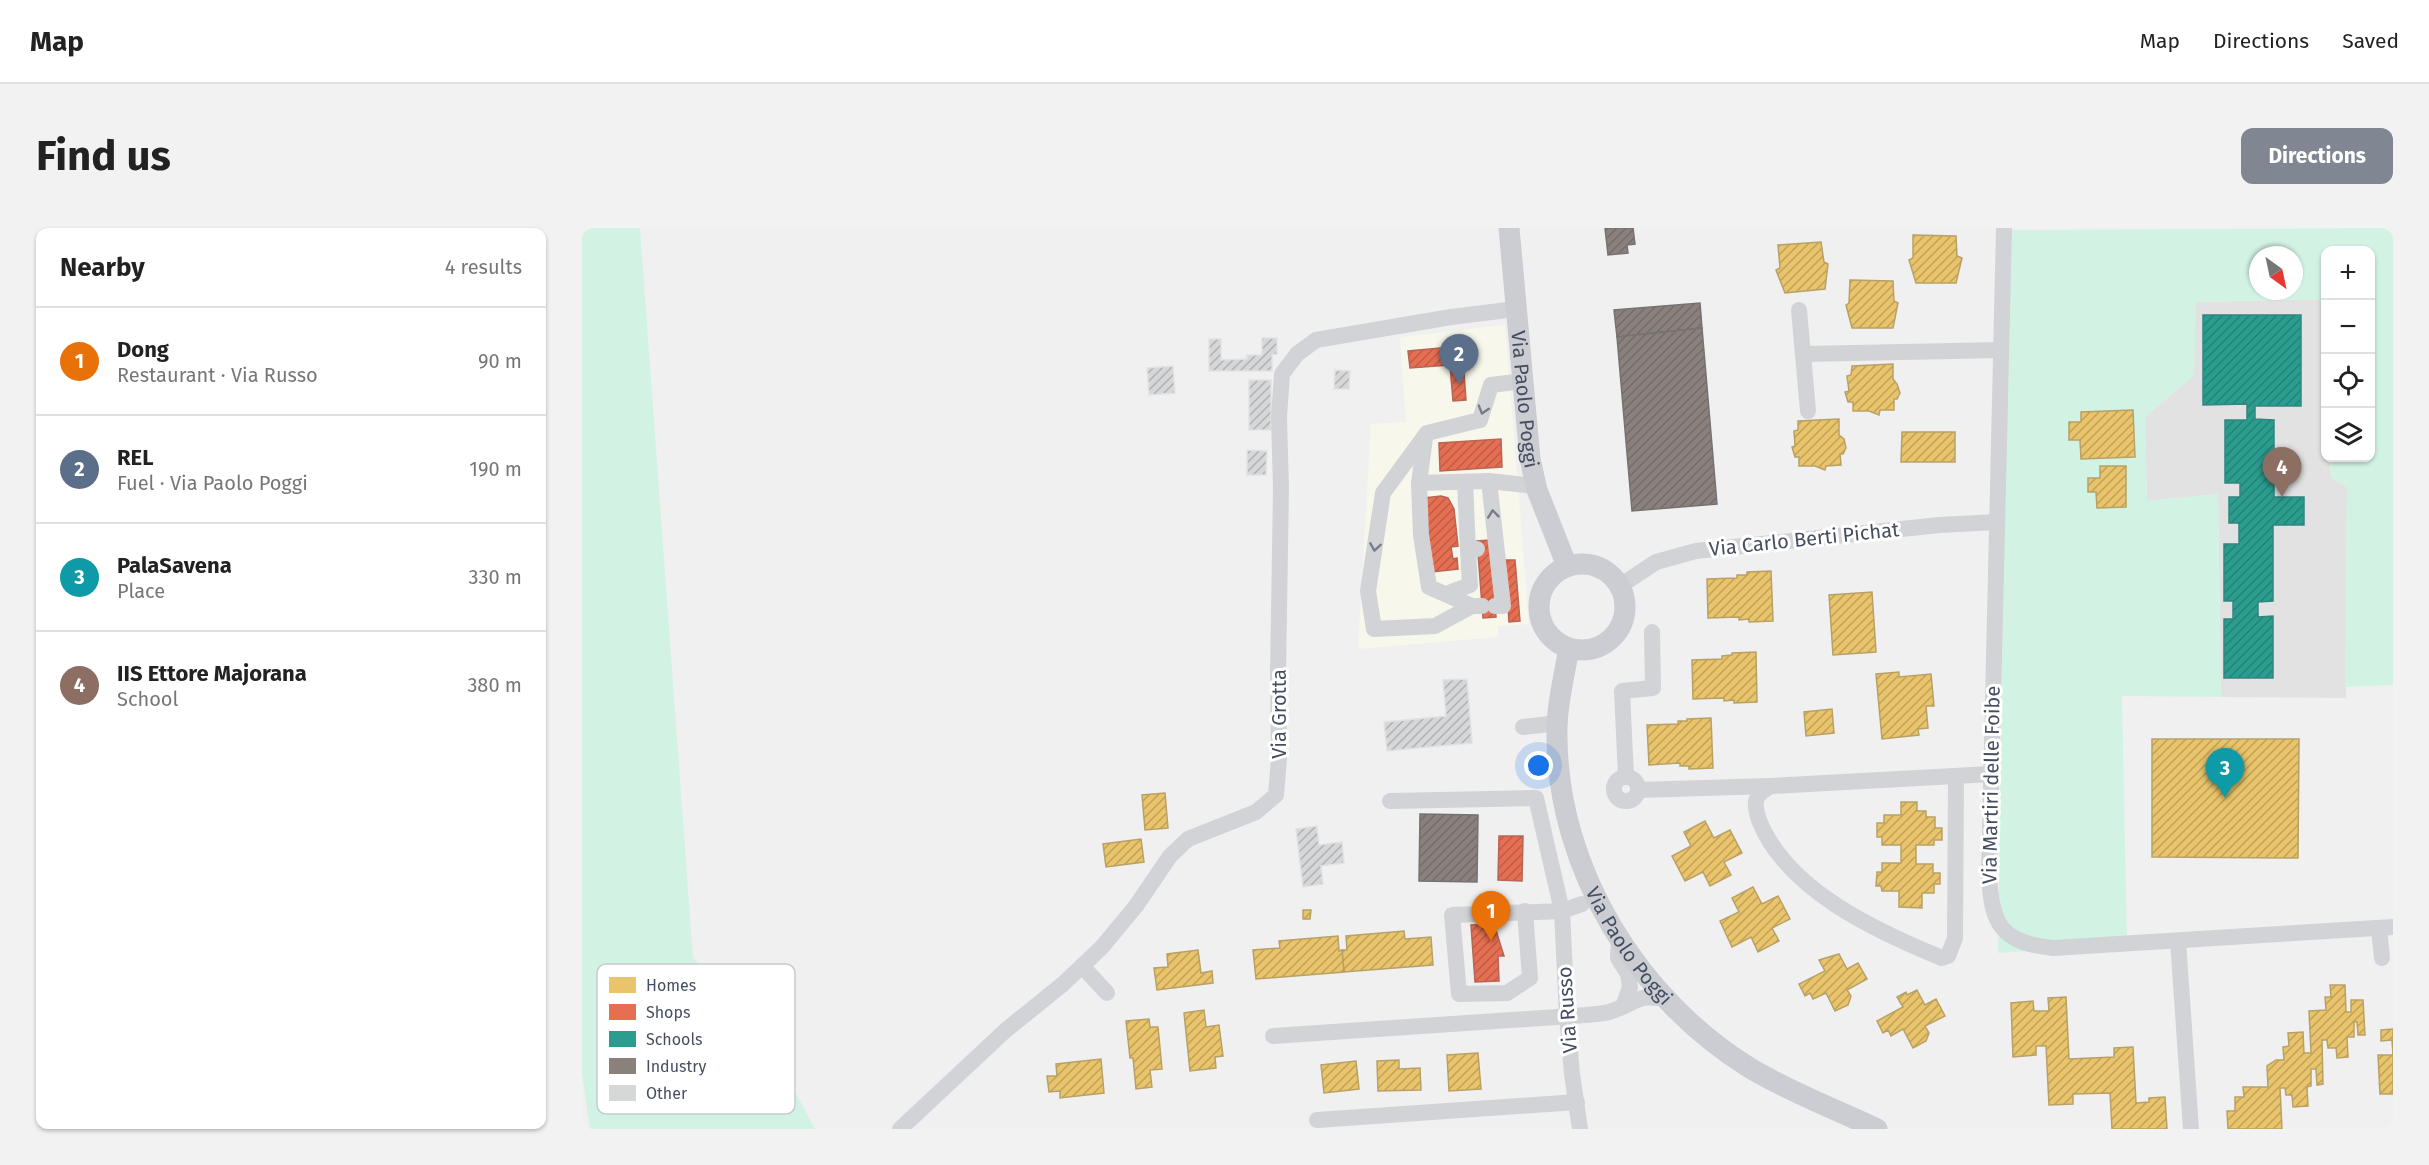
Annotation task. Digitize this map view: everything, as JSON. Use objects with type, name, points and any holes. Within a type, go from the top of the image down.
[{"type":"main road","name":"Via Paolo Poggi","points":[[1509,228],[1530,459],[1536,486],[1567,566]]},
{"type":"main road","points":[[1587,564],[1597,567],[1614,578],[1620,586],[1625,600],[1624,615],[1615,634],[1598,647],[1583,650],[1569,648],[1552,638],[1546,631],[1539,603],[1545,585],[1558,571],[1567,566],[1587,564]]},
{"type":"main road","name":"Via Paolo Poggi","points":[[1569,648],[1558,723],[1558,764],[1568,823],[1591,888],[1618,938],[1647,976],[1695,1028],[1748,1067],[1774,1082],[1877,1129]]},
{"type":"street","name":"Via Martiri delle Foibe","points":[[2004,228],[1991,774],[1990,899],[1996,918],[2003,929],[2022,944],[2053,948],[2386,927]]},
{"type":"street","name":"Via Grotta","points":[[900,1129],[1006,1030],[1064,984],[1102,947],[1136,906],[1170,856],[1188,839],[1256,812],[1276,795],[1279,759],[1281,489],[1279,417],[1282,374],[1297,354],[1317,340],[1451,317],[1516,309]]},
{"type":"street","points":[[1799,310],[1808,411]]},
{"type":"street","points":[[1804,354],[2001,350]]},
{"type":"street","points":[[1483,606],[1435,626],[1374,628],[1368,591],[1383,493],[1426,434],[1480,420],[1491,385],[1523,381]]},
{"type":"street","points":[[1426,434],[1419,483],[1421,535],[1429,587],[1483,606],[1503,606],[1483,548],[1465,482]]},
{"type":"street","points":[[1419,483],[1489,481],[1536,486]]},
{"type":"street","points":[[1446,594],[1470,585],[1483,548],[1489,481]]},
{"type":"street","name":"Via Carlo Berti Pichat","points":[[1620,586],[1656,562],[1696,550],[1939,525],[1996,522]]},
{"type":"street","points":[[1652,632],[1653,688],[1622,691],[1626,777],[1620,778],[1614,784],[1615,796],[1622,801],[1636,796],[1638,790],[1771,786],[1991,774]]},
{"type":"street","points":[[1523,727],[1558,723]]},
{"type":"street","points":[[1771,786],[1759,792],[1755,800],[1757,813],[1763,829],[1785,861],[1813,888],[1845,912],[1942,958],[1948,956],[1955,938],[1956,776]]},
{"type":"street","name":"Via Russo","points":[[1390,801],[1536,798],[1562,911],[1566,1016],[1581,1129]]},
{"type":"street","points":[[1524,911],[1530,978],[1507,993],[1459,994],[1452,915],[1524,911],[1562,911],[1582,904]]},
{"type":"street","points":[[2382,958],[2386,927]]},
{"type":"street","points":[[1618,938],[1618,958],[1628,974],[1630,987],[1624,1004]]},
{"type":"street","points":[[2178,941],[2191,1129]]},
{"type":"street","points":[[1082,966],[1107,993]]},
{"type":"street","points":[[1273,1036],[1566,1016],[1608,1012],[1636,999],[1650,996],[1668,1000]]},
{"type":"street","points":[[1317,1120],[1577,1102]]},
{"type":"shaded area","points":[[2321,299],[2321,462],[2330,462],[2331,477],[2347,487],[2346,698],[2221,697],[2218,494],[2147,501],[2145,417],[2194,375],[2195,302]]},
{"type":"shaded area","points":[[1505,325],[1529,624],[1498,626],[1498,637],[1358,649],[1371,424],[1406,422],[1400,337]]},
{"type":"green space","points":[[582,228],[640,228],[693,958],[699,964],[597,964],[597,1114],[795,1114],[795,1092],[815,1129],[590,1129],[582,1074]]},
{"type":"green space","points":[[2393,228],[2393,685],[2345,687],[2347,487],[2331,477],[2330,462],[2375,462],[2375,246],[2321,246],[2321,299],[2303,299],[2303,246],[2249,246],[2249,300],[2281,300],[2196,302],[2194,375],[2145,417],[2147,501],[2218,494],[2221,697],[2122,696],[2127,944],[1998,953],[2008,230]]},
{"type":"building: Homes","points":[[1913,235],[1956,236],[1957,256],[1962,258],[1956,283],[1916,283],[1909,260],[1913,258]]},
{"type":"building: Homes","points":[[1821,242],[1824,262],[1828,264],[1825,289],[1785,293],[1776,270],[1780,268],[1778,245]]},
{"type":"building: Homes","points":[[1850,280],[1893,281],[1894,301],[1898,303],[1893,328],[1852,328],[1846,305],[1849,303]]},
{"type":"building: Homes","points":[[1893,364],[1893,379],[1900,393],[1897,399],[1894,399],[1894,410],[1880,410],[1879,415],[1869,411],[1853,411],[1853,402],[1848,402],[1845,392],[1849,391],[1847,376],[1851,375],[1852,366]]},
{"type":"building: Homes","points":[[2133,410],[2135,457],[2081,459],[2080,440],[2069,440],[2069,422],[2081,422],[2081,412]]},
{"type":"building: Homes","points":[[1839,419],[1839,435],[1844,439],[1846,448],[1843,454],[1840,454],[1841,465],[1826,466],[1825,470],[1815,466],[1799,466],[1799,457],[1795,457],[1792,447],[1795,446],[1794,431],[1798,430],[1798,421]]},
{"type":"building: Homes","points":[[1902,432],[1955,432],[1955,462],[1901,462]]},
{"type":"building: Homes","points":[[2100,466],[2126,466],[2126,507],[2097,508],[2096,492],[2088,492],[2088,478],[2100,478]]},
{"type":"building: Homes","points":[[1771,571],[1773,621],[1749,622],[1749,619],[1739,620],[1739,617],[1708,618],[1707,579],[1737,578],[1737,575],[1747,575],[1747,572]]},
{"type":"building: Homes","points":[[1872,592],[1876,652],[1833,655],[1829,595]]},
{"type":"building: Homes","points":[[1756,652],[1757,702],[1734,703],[1734,700],[1724,701],[1724,698],[1693,699],[1692,660],[1722,659],[1722,656],[1732,655],[1732,653]]},
{"type":"building: Homes","points":[[1899,672],[1899,677],[1931,674],[1934,706],[1926,706],[1928,728],[1918,729],[1919,735],[1882,739],[1876,674]]},
{"type":"building: Homes","points":[[1832,709],[1834,733],[1806,736],[1804,712]]},
{"type":"building: Homes","points":[[1711,718],[1713,768],[1689,769],[1689,766],[1680,766],[1680,763],[1649,765],[1647,725],[1678,724],[1678,721],[1687,721],[1687,719]]},
{"type":"building: Homes","points":[[2152,739],[2299,739],[2298,858],[2152,857]]},
{"type":"building: Homes","points":[[1165,793],[1168,828],[1145,830],[1142,795]]},
{"type":"building: Homes","points":[[1901,802],[1917,802],[1917,811],[1926,811],[1926,817],[1935,817],[1935,828],[1942,828],[1942,840],[1934,840],[1934,845],[1916,845],[1916,864],[1933,864],[1933,873],[1940,873],[1940,884],[1934,884],[1934,893],[1922,893],[1922,908],[1899,907],[1899,891],[1882,891],[1881,886],[1876,886],[1877,872],[1882,872],[1882,863],[1901,863],[1901,845],[1882,845],[1882,837],[1877,837],[1877,823],[1884,823],[1884,815],[1901,815]]},
{"type":"building: Homes","points":[[1705,821],[1714,838],[1730,830],[1742,853],[1724,862],[1731,875],[1710,886],[1703,872],[1685,881],[1672,856],[1691,846],[1684,832]]},
{"type":"building: Homes","points":[[1141,839],[1144,862],[1106,867],[1103,844]]},
{"type":"building: Homes","points":[[1753,887],[1762,904],[1778,896],[1790,919],[1772,928],[1779,941],[1758,952],[1751,937],[1732,947],[1720,921],[1739,912],[1732,898]]},
{"type":"building: Homes","points":[[1303,910],[1311,910],[1310,919],[1303,919]]},
{"type":"building: Homes","points":[[1404,931],[1405,939],[1431,937],[1433,965],[1344,972],[1342,950],[1347,950],[1346,936]]},
{"type":"building: Homes","points":[[1338,936],[1344,972],[1256,979],[1253,950],[1280,948],[1279,941]]},
{"type":"building: Homes","points":[[1198,950],[1201,973],[1212,971],[1213,983],[1157,990],[1154,968],[1168,967],[1167,954]]},
{"type":"building: Homes","points":[[1839,954],[1847,969],[1858,963],[1867,979],[1847,990],[1851,996],[1848,1005],[1835,1011],[1826,993],[1813,999],[1810,993],[1805,996],[1799,984],[1825,971],[1819,960]]},
{"type":"building: Homes","points":[[2330,985],[2345,985],[2346,1012],[2351,1012],[2351,1000],[2363,1000],[2365,1035],[2358,1035],[2357,1022],[2354,1022],[2354,1037],[2347,1037],[2348,1057],[2337,1058],[2336,1048],[2328,1048],[2327,1040],[2322,1040],[2323,1084],[2317,1085],[2316,1069],[2311,1069],[2311,1086],[2307,1087],[2308,1106],[2293,1107],[2292,1095],[2286,1095],[2285,1088],[2280,1088],[2282,1129],[2228,1129],[2227,1111],[2235,1111],[2235,1097],[2244,1097],[2243,1087],[2268,1087],[2267,1066],[2276,1060],[2284,1060],[2283,1047],[2289,1046],[2288,1033],[2303,1032],[2304,1053],[2311,1053],[2309,1011],[2326,1010],[2325,997],[2331,997]]},
{"type":"building: Homes","points":[[1917,990],[1925,1005],[1936,999],[1945,1016],[1925,1026],[1929,1033],[1926,1041],[1913,1048],[1903,1029],[1891,1036],[1888,1030],[1883,1033],[1877,1021],[1903,1007],[1897,997]]},
{"type":"building: Homes","points":[[2066,997],[2069,1059],[2114,1057],[2114,1048],[2133,1047],[2136,1103],[2149,1102],[2149,1098],[2165,1097],[2167,1129],[2112,1129],[2110,1093],[2073,1094],[2073,1104],[2049,1105],[2046,1046],[2036,1046],[2036,1055],[2013,1057],[2011,1003],[2033,1001],[2034,1011],[2049,1011],[2048,998]]},
{"type":"building: Homes","points":[[1204,1010],[1206,1027],[1219,1025],[1223,1056],[1215,1057],[1216,1068],[1190,1071],[1184,1013]]},
{"type":"building: Homes","points":[[1149,1019],[1150,1027],[1158,1027],[1162,1069],[1150,1070],[1152,1087],[1136,1089],[1126,1021]]},
{"type":"building: Homes","points":[[2393,1029],[2393,1055],[2392,1040],[2381,1041],[2381,1030]]},
{"type":"building: Homes","points":[[1478,1053],[1481,1089],[1449,1091],[1447,1055]]},
{"type":"building: Homes","points":[[2378,1055],[2393,1055],[2393,1094],[2380,1094]]},
{"type":"building: Homes","points":[[1101,1059],[1104,1093],[1060,1098],[1060,1091],[1049,1092],[1047,1076],[1057,1076],[1056,1064]]},
{"type":"building: Homes","points":[[1399,1060],[1399,1069],[1420,1068],[1421,1090],[1378,1091],[1377,1061]]},
{"type":"building: Homes","points":[[1356,1061],[1359,1089],[1324,1093],[1321,1065]]},
{"type":"building: Shops","points":[[1462,346],[1466,400],[1453,401],[1450,365],[1410,368],[1408,351]]},
{"type":"building: Shops","points":[[1501,439],[1502,467],[1440,471],[1439,443]]},
{"type":"building: Shops","points":[[1441,496],[1448,498],[1454,509],[1458,546],[1451,547],[1453,559],[1457,558],[1458,569],[1432,572],[1424,498]]},
{"type":"building: Shops","points":[[1490,540],[1496,617],[1483,618],[1477,541]]},
{"type":"building: Shops","points":[[1505,560],[1515,560],[1520,621],[1509,622]]},
{"type":"building: Shops","points":[[1499,836],[1523,836],[1522,881],[1498,880]]},
{"type":"building: Shops","points":[[1494,924],[1504,956],[1498,956],[1499,981],[1475,982],[1471,925]]},
{"type":"building: Schools","points":[[2203,315],[2301,315],[2301,406],[2255,406],[2255,419],[2274,420],[2274,497],[2304,497],[2304,525],[2273,525],[2273,601],[2258,602],[2258,617],[2273,616],[2273,678],[2224,678],[2224,619],[2233,619],[2233,601],[2224,601],[2224,544],[2239,544],[2239,523],[2229,523],[2229,497],[2240,497],[2240,483],[2225,483],[2225,420],[2247,420],[2247,404],[2203,405]]},
{"type":"building: Industry","points":[[1605,228],[1633,228],[1635,244],[1627,245],[1628,253],[1608,255]]},
{"type":"building: Industry","points":[[1700,303],[1702,328],[1617,337],[1614,310]]},
{"type":"building: Industry","points":[[1702,328],[1717,504],[1632,511],[1617,337]]},
{"type":"building: Industry","points":[[1420,814],[1478,815],[1477,882],[1419,881]]},
{"type":"building: Other","points":[[1262,338],[1277,338],[1277,354],[1272,355],[1272,371],[1209,371],[1209,339],[1221,339],[1221,360],[1247,359],[1247,355],[1262,355]]},
{"type":"building: Other","points":[[1173,366],[1175,393],[1149,395],[1147,368]]},
{"type":"building: Other","points":[[1335,370],[1350,371],[1349,389],[1334,389]]},
{"type":"building: Other","points":[[1249,380],[1271,380],[1271,430],[1249,430]]},
{"type":"building: Other","points":[[1247,450],[1267,451],[1266,475],[1247,475]]},
{"type":"building: Other","points":[[1467,679],[1472,743],[1387,751],[1384,722],[1446,716],[1443,680]]},
{"type":"building: Other","points":[[1317,826],[1319,845],[1342,842],[1344,863],[1321,866],[1323,884],[1303,887],[1296,829]]},
{"type":"place","name":"REL","points":[[1459,384]]},
{"type":"place","name":"IIS Ettore Majorana","points":[[2282,497]]},
{"type":"place","name":"PalaSavena","points":[[2225,798]]},
{"type":"place","name":"Dong","points":[[1491,941]]}]
